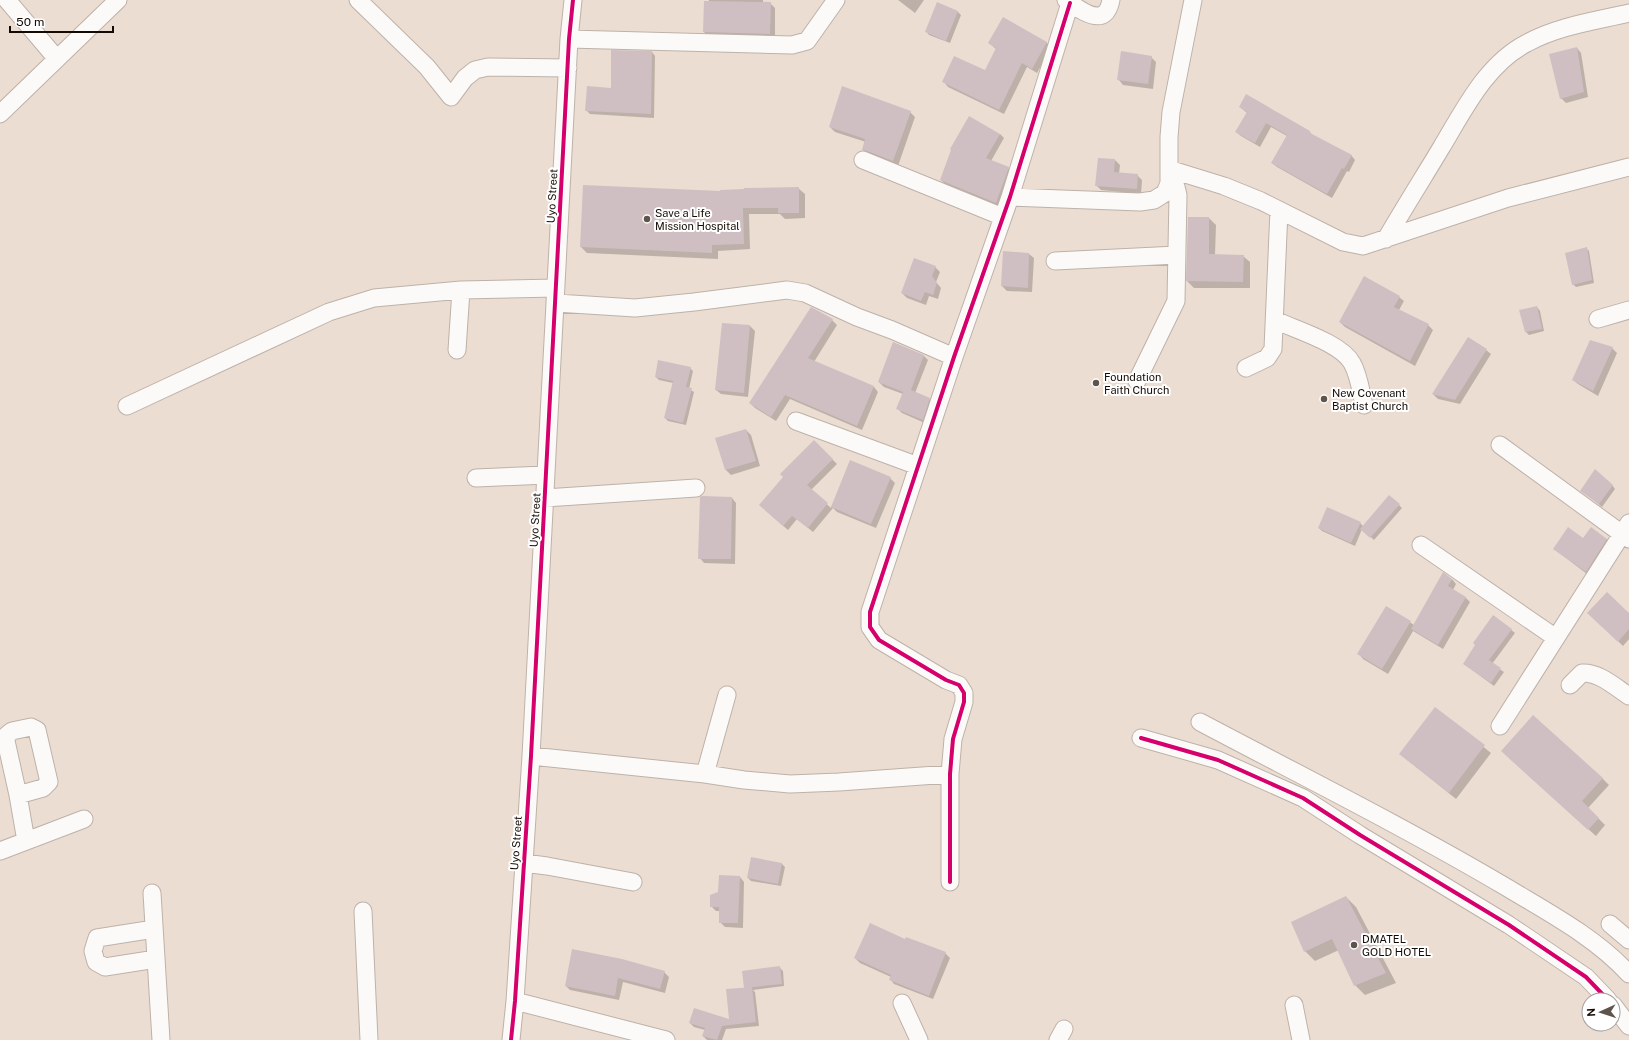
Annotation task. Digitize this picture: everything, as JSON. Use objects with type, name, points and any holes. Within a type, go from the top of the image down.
[{"type":"street","points":[[7,0],[57,59]]},
{"type":"street","points":[[0,114],[118,0]]},
{"type":"street","points":[[358,0],[427,67],[451,96],[465,78],[475,70],[488,67],[568,68]]},
{"type":"street","name":"Uyo Street","points":[[512,1040],[524,863],[545,498],[569,39],[573,0]]},
{"type":"street","points":[[569,39],[792,45],[807,41],[836,0]]},
{"type":"street","points":[[950,882],[950,774],[953,739],[964,702],[964,693],[959,685],[946,680],[878,640],[870,627],[870,612],[954,357],[1010,197],[1068,1],[1091,15],[1099,16],[1104,14],[1108,9],[1111,0]]},
{"type":"street","points":[[1010,197],[1140,202],[1154,200],[1165,193],[1169,176],[1169,137],[1172,112],[1193,0]]},
{"type":"street","points":[[1386,239],[1473,96],[1495,68],[1510,53],[1526,43],[1550,32],[1629,13]]},
{"type":"street","points":[[862,160],[1003,216]]},
{"type":"street","points":[[1169,176],[1224,186],[1279,210],[1342,242],[1363,246],[1508,198],[1629,167]]},
{"type":"street","points":[[1137,381],[1176,301],[1178,195],[1176,187],[1169,176]]},
{"type":"street","points":[[1246,368],[1267,358],[1273,349],[1279,210]]},
{"type":"street","points":[[1055,261],[1177,255]]},
{"type":"street","points":[[457,350],[461,290]]},
{"type":"street","points":[[127,406],[329,312],[374,298],[461,290],[556,296],[635,308],[787,290],[805,293],[857,317],[892,330],[954,357]]},
{"type":"street","points":[[1598,319],[1629,310]]},
{"type":"street","points":[[1275,320],[1337,348],[1352,363],[1357,374],[1364,405]]},
{"type":"street","points":[[796,421],[918,466]]},
{"type":"street","points":[[1500,445],[1627,532],[1556,638],[1500,726]]},
{"type":"street","points":[[476,478],[546,475]]},
{"type":"street","points":[[545,498],[696,488]]},
{"type":"street","points":[[1420,545],[1556,638]]},
{"type":"street","points":[[1570,685],[1582,673],[1588,673],[1602,679],[1629,696]]},
{"type":"street","points":[[705,774],[727,695]]},
{"type":"street","points":[[1200,722],[1445,851],[1568,925],[1613,957],[1629,974]]},
{"type":"street","points":[[1142,738],[1218,760],[1303,798],[1360,835],[1509,925],[1586,977],[1600,992]]},
{"type":"street","points":[[530,756],[790,784],[950,774]]},
{"type":"street","points":[[18,795],[26,841]]},
{"type":"street","points":[[0,851],[84,819]]},
{"type":"street","points":[[524,863],[633,882]]},
{"type":"street","points":[[152,893],[161,1040]]},
{"type":"street","points":[[363,911],[369,1040]]},
{"type":"street","points":[[1610,924],[1629,940]]},
{"type":"street","points":[[154,929],[97,938],[93,951],[96,962],[105,967],[156,958]]},
{"type":"street","points":[[515,1001],[666,1040]]},
{"type":"street","points":[[902,1003],[919,1040]]},
{"type":"street","points":[[1294,1005],[1301,1040]]},
{"type":"street","points":[[1621,1016],[1629,1026]]},
{"type":"building","points":[[704,1],[771,2],[770,34],[703,32]]},
{"type":"building","points":[[937,2],[958,11],[946,41],[925,32]]},
{"type":"building","points":[[1003,17],[1047,42],[1032,69],[1022,63],[999,110],[942,82],[954,56],[985,70],[996,48],[988,43]]},
{"type":"building","points":[[1577,47],[1584,92],[1560,99],[1549,54]]},
{"type":"building","points":[[611,50],[652,51],[651,114],[585,111],[587,86],[611,88]]},
{"type":"building","points":[[1121,51],[1152,56],[1148,84],[1117,80]]},
{"type":"building","points":[[842,86],[911,111],[893,161],[862,150],[865,139],[829,127]]},
{"type":"building","points":[[1246,94],[1310,131],[1310,133],[1352,155],[1344,169],[1342,168],[1327,194],[1271,163],[1287,135],[1266,123],[1255,143],[1235,132],[1247,112],[1239,107]]},
{"type":"building","points":[[969,116],[1000,134],[986,158],[1009,167],[996,203],[940,180],[951,150],[950,149]]},
{"type":"building","points":[[1098,158],[1115,159],[1114,172],[1138,174],[1137,189],[1095,186]]},
{"type":"building","name":"Save a Life Mission Hospital","points":[[583,185],[720,191],[744,188],[799,187],[799,213],[778,213],[778,208],[743,208],[744,244],[712,245],[712,253],[580,247]]},
{"type":"building","points":[[1188,217],[1209,217],[1209,254],[1244,255],[1243,282],[1186,281]]},
{"type":"building","points":[[1587,247],[1592,280],[1572,285],[1565,253]]},
{"type":"building","points":[[1003,251],[1029,253],[1028,288],[1001,286]]},
{"type":"building","points":[[914,258],[936,266],[932,276],[937,283],[933,295],[925,292],[921,301],[901,293]]},
{"type":"building","points":[[1364,276],[1400,296],[1394,307],[1429,324],[1410,361],[1339,322]]},
{"type":"building","points":[[1537,306],[1542,329],[1525,332],[1519,310]]},
{"type":"building","points":[[811,307],[833,319],[808,358],[874,386],[857,426],[785,395],[771,417],[749,403]]},
{"type":"building","points":[[722,323],[750,325],[744,393],[715,390]]},
{"type":"building","points":[[1468,337],[1487,349],[1455,400],[1432,394]]},
{"type":"building","points":[[1590,340],[1613,347],[1593,391],[1572,380]]},
{"type":"building","points":[[893,342],[924,355],[911,390],[930,398],[923,420],[896,409],[903,392],[878,382]]},
{"type":"building","points":[[658,360],[691,367],[686,387],[692,388],[683,423],[664,418],[673,381],[655,377]]},
{"type":"building","points":[[746,429],[756,461],[725,470],[715,438]]},
{"type":"building","points":[[814,440],[833,459],[807,485],[828,503],[808,528],[792,516],[783,526],[759,505],[783,477],[780,474]]},
{"type":"building","points":[[850,460],[891,477],[871,524],[831,507]]},
{"type":"building","points":[[1595,469],[1613,485],[1599,504],[1580,491]]},
{"type":"building","points":[[1389,495],[1400,504],[1370,538],[1360,529]]},
{"type":"building","points":[[700,497],[732,497],[731,559],[698,559]]},
{"type":"building","points":[[1327,507],[1361,522],[1351,543],[1318,528]]},
{"type":"building","points":[[1568,527],[1583,538],[1591,527],[1607,539],[1586,572],[1553,549]]},
{"type":"building","points":[[1443,572],[1452,579],[1448,586],[1466,597],[1438,645],[1411,629]]},
{"type":"building","points":[[1607,592],[1629,613],[1629,629],[1618,642],[1587,613]]},
{"type":"building","points":[[1386,606],[1411,621],[1382,669],[1357,654]]},
{"type":"building","points":[[1493,615],[1512,629],[1489,660],[1501,668],[1491,683],[1463,664],[1475,645],[1473,643]]},
{"type":"building","points":[[1435,707],[1485,745],[1449,793],[1399,754]]},
{"type":"building","points":[[1533,715],[1603,778],[1582,801],[1599,818],[1588,830],[1501,751]]},
{"type":"building","points":[[751,857],[782,863],[778,884],[747,878]]},
{"type":"building","points":[[719,875],[740,876],[738,923],[719,923],[719,907],[710,907],[710,895],[718,892]]},
{"type":"building","name":"DMATEL GOLD HOTEL","points":[[1346,896],[1386,973],[1354,986],[1332,939],[1304,952],[1291,922]]},
{"type":"building","points":[[870,923],[905,939],[906,937],[946,952],[929,996],[889,980],[891,975],[854,958]]},
{"type":"building","points":[[572,949],[622,959],[665,971],[660,989],[618,978],[615,996],[565,986]]},
{"type":"building","points":[[780,966],[782,984],[744,988],[742,971]]},
{"type":"building","points":[[752,987],[756,1022],[722,1026],[717,1040],[702,1036],[705,1028],[689,1023],[694,1008],[729,1019],[726,989]]},
{"type":"cycle path","points":[[511,1040],[515,1001],[531,756],[569,39],[573,0]]},
{"type":"cycle path","points":[[950,882],[950,774],[953,739],[964,702],[964,693],[959,685],[946,680],[879,640],[870,627],[870,612],[954,357],[1010,197],[1070,3]]},
{"type":"cycle path","points":[[1141,738],[1218,760],[1303,798],[1360,835],[1509,925],[1586,977],[1600,992]]},
{"type":"place","name":"Save a Life Mission Hospital","points":[[647,219]]},
{"type":"place","name":"Foundation Faith Church","points":[[1096,383]]},
{"type":"place","name":"New Covenant Baptist Church","points":[[1324,399]]},
{"type":"place","name":"DMATEL GOLD HOTEL","points":[[1354,945]]}]
